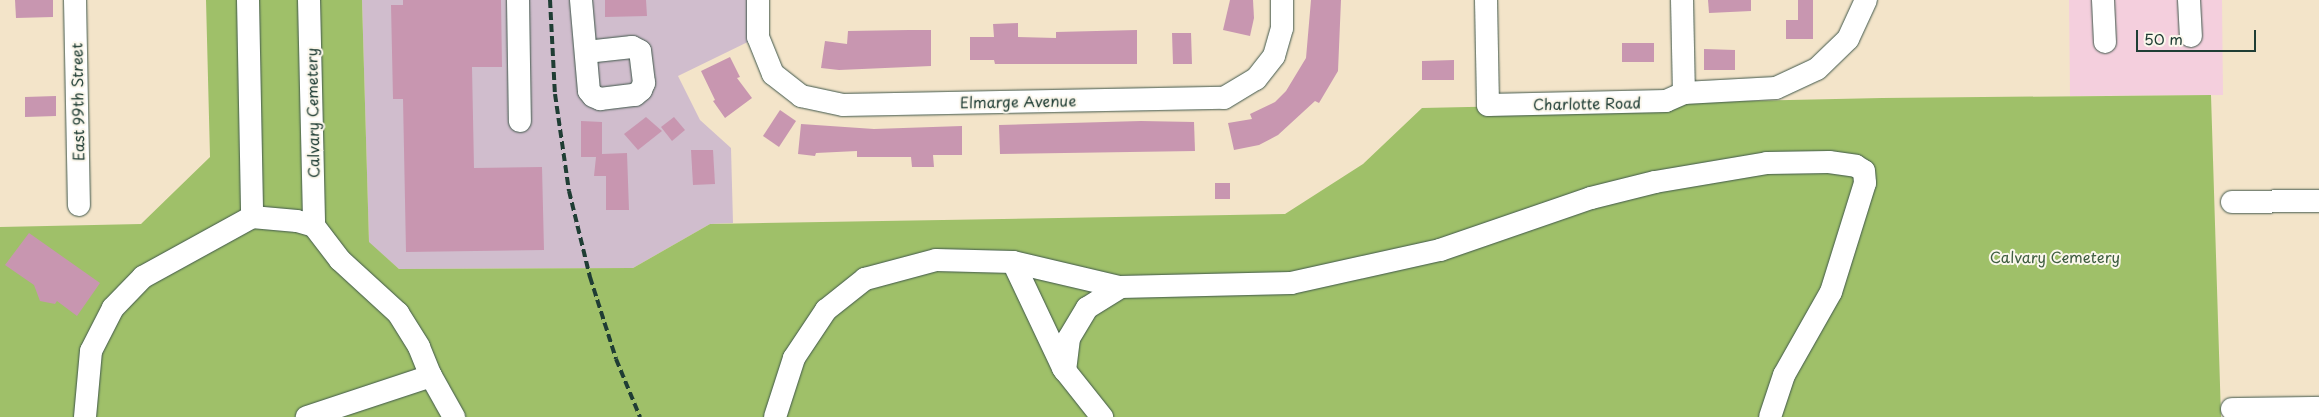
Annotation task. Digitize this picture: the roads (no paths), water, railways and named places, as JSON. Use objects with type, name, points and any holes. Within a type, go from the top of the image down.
[{"type":"street","name":"East 99th Street","points":[[75,0],[79,205]]},
{"type":"street","points":[[248,0],[252,217]]},
{"type":"street","name":"Calvary Cemetery","points":[[309,0],[314,226]]},
{"type":"street","points":[[518,0],[520,121]]},
{"type":"street","points":[[580,0],[586,52]]},
{"type":"street","name":"Elmarge Avenue","points":[[758,0],[758,37],[773,74],[801,96],[843,104],[1224,98],[1256,79],[1274,56],[1282,28],[1282,0]]},
{"type":"street","name":"Charlotte Road","points":[[1486,0],[1488,105],[1666,101],[1684,93],[1776,88],[1817,69],[1848,40],[1866,0]]},
{"type":"street","points":[[1682,0],[1684,93]]},
{"type":"street","points":[[2103,0],[2105,42]]},
{"type":"street","points":[[2189,0],[2191,36]]},
{"type":"street","points":[[775,417],[794,358],[826,310],[865,279],[936,260],[1013,262],[1120,288],[1291,283],[1440,250],[1591,198],[1655,182],[1767,163],[1828,162],[1856,166],[1864,171],[1865,183],[1831,292],[1784,375],[1770,417]]},
{"type":"street","points":[[2232,202],[2319,201]]},
{"type":"street","points":[[84,417],[91,351],[113,308],[143,277],[252,217],[297,221],[314,226],[340,260],[398,313],[419,347],[431,376],[454,417]]},
{"type":"street","points":[[1013,262],[1065,371],[1102,417]]},
{"type":"street","points":[[1065,371],[1069,338],[1087,308],[1120,288]]},
{"type":"street","points":[[307,417],[431,376]]},
{"type":"street","points":[[2232,409],[2319,408]]},
{"type":"railway","points":[[550,0],[555,94],[569,191],[590,277],[616,359],[640,417]]}]
